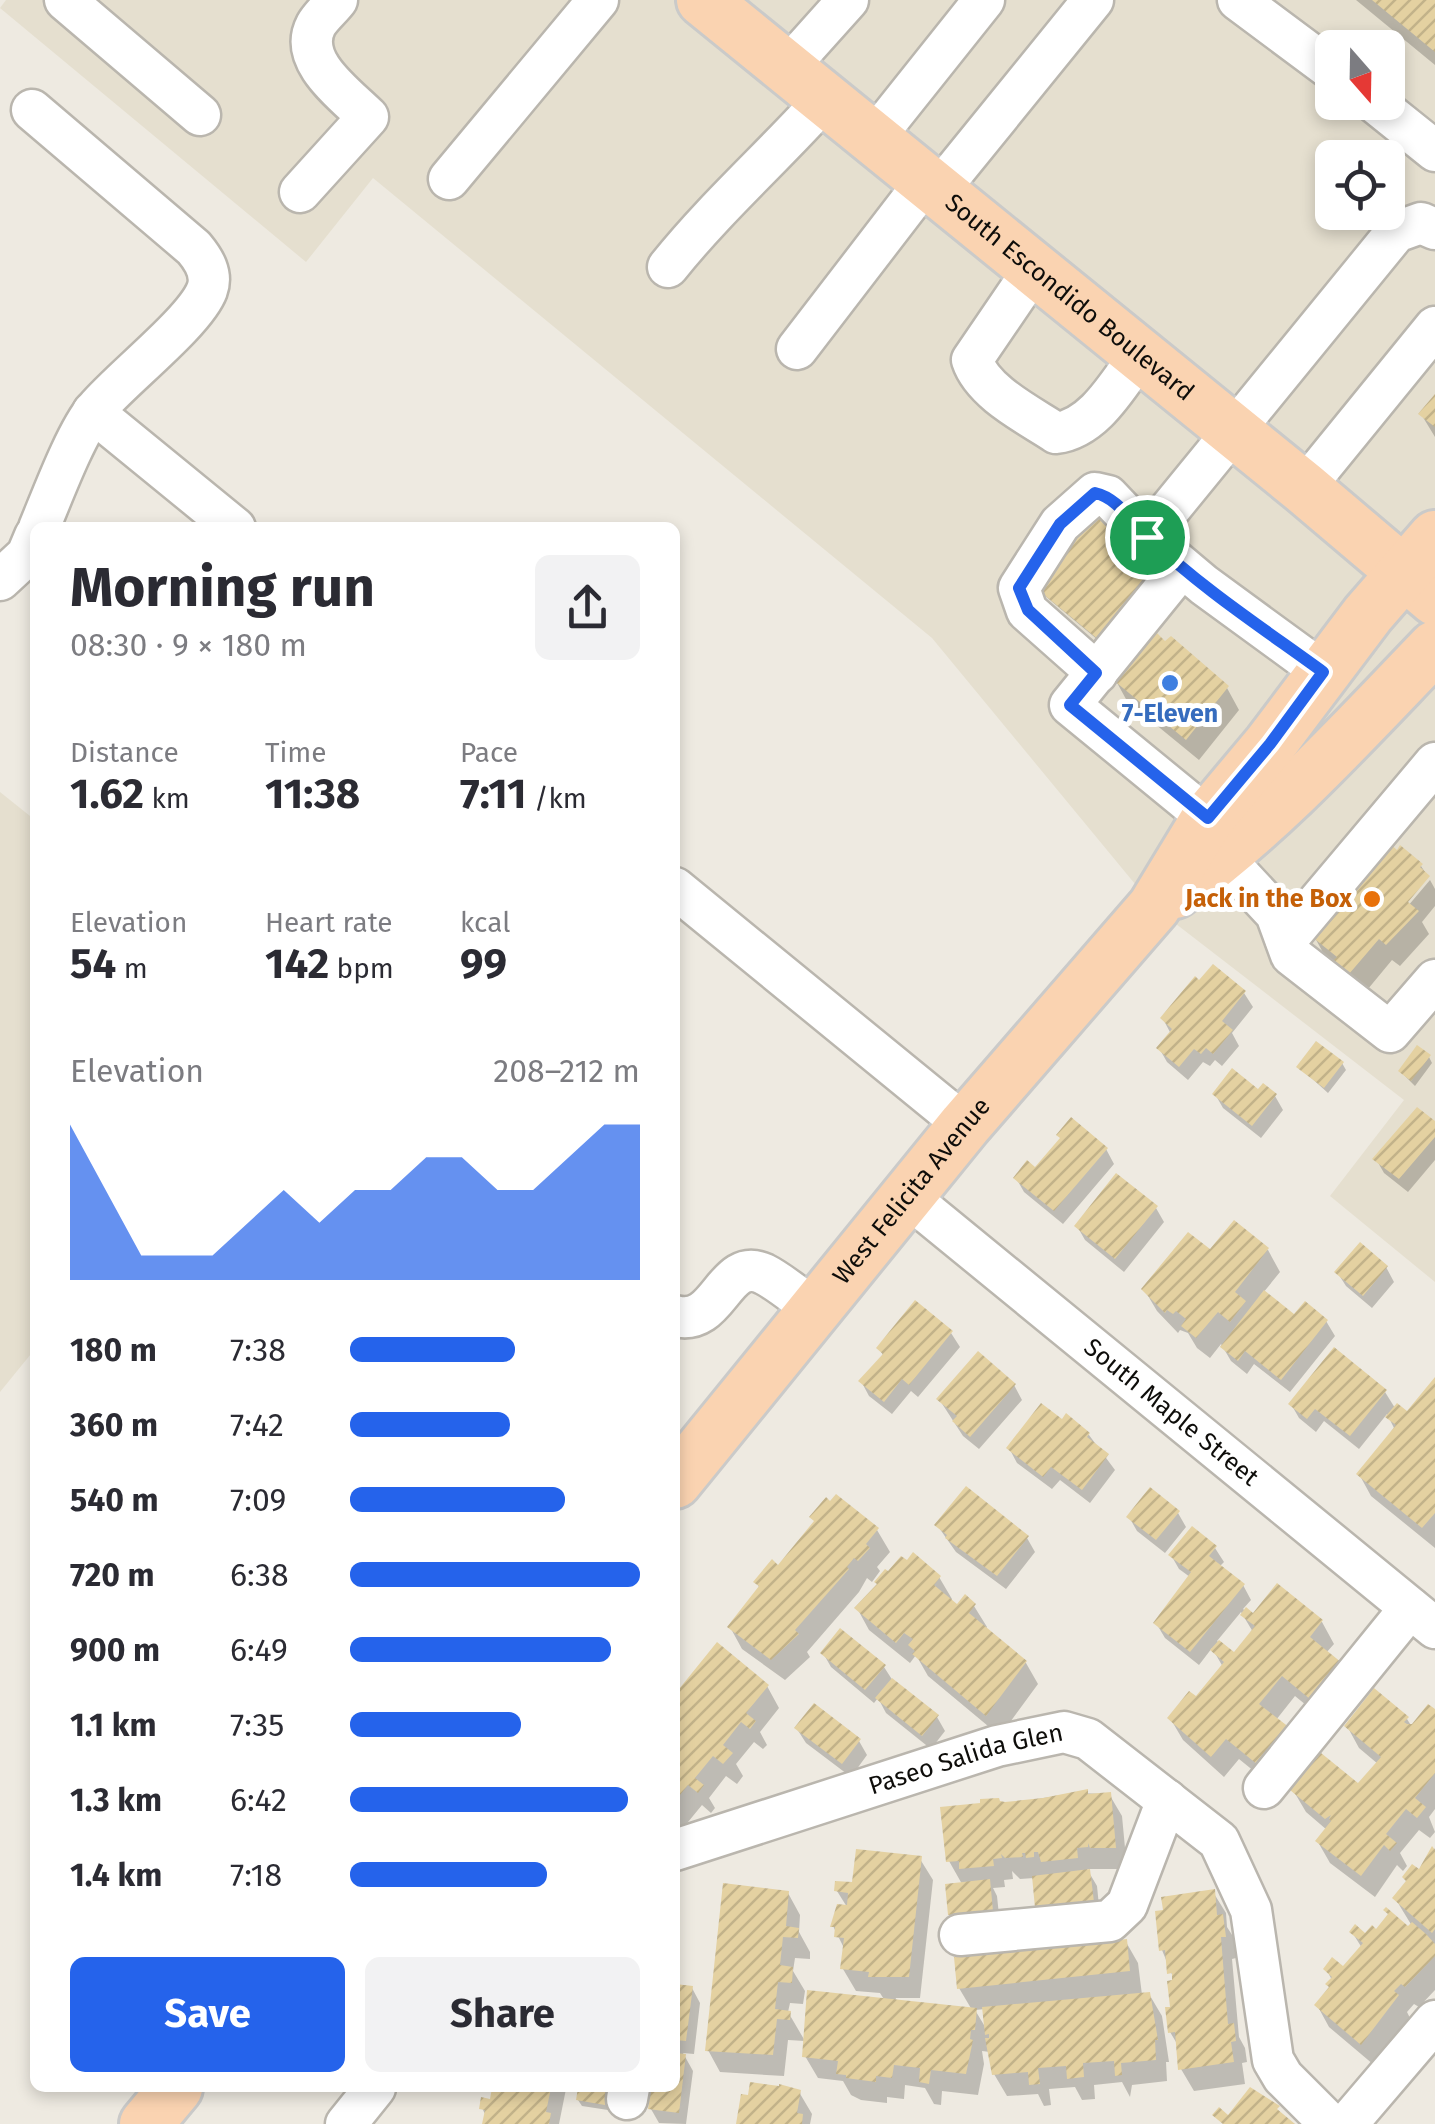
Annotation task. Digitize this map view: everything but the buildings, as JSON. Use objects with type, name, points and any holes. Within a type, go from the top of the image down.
[{"type":"main road","name":"South Escondido Boulevard","points":[[703,0],[1304,488],[1424,570]]},
{"type":"main road","name":"West Felicita Avenue","points":[[680,1476],[965,1125],[1216,838],[1270,744],[1323,672],[1424,570]]},
{"type":"main road","name":"West Felicita Avenue","points":[[1216,838],[1318,770],[1435,647]]},
{"type":"main road","points":[[146,2124],[173,2092]]},
{"type":"street","points":[[64,0],[200,115]]},
{"type":"street","points":[[300,192],[368,117],[327,77],[312,54],[314,27],[337,0]]},
{"type":"street","points":[[450,179],[598,0]]},
{"type":"street","points":[[668,267],[706,220],[773,157],[848,0]]},
{"type":"street","points":[[874,138],[984,0]]},
{"type":"street","points":[[797,349],[1093,0]]},
{"type":"street","points":[[1238,0],[1315,57]]},
{"type":"street","points":[[32,110],[194,248],[208,269],[206,293],[93,412],[41,522]]},
{"type":"street","points":[[1396,120],[1435,152]]},
{"type":"street","points":[[1147,537],[1396,232],[1421,222],[1435,229]]},
{"type":"street","points":[[1034,269],[972,360],[976,372],[1007,400],[1056,433],[1071,431],[1094,414],[1140,355]]},
{"type":"street","points":[[1304,488],[1435,327]]},
{"type":"street","points":[[93,412],[228,522]]},
{"type":"street","points":[[1096,673],[1028,610],[1019,588],[1060,524],[1095,493],[1108,496],[1182,567],[1323,672]]},
{"type":"street","points":[[0,580],[30,547]]},
{"type":"street","points":[[1182,567],[1070,705],[1216,838],[1276,914],[1291,955],[1390,1032],[1435,980]]},
{"type":"street","points":[[1286,940],[1435,763]]},
{"type":"street","points":[[680,892],[965,1125]]},
{"type":"street","name":"South Maple Street","points":[[908,1198],[1423,1618]]},
{"type":"street","points":[[680,1316],[696,1318],[707,1311],[725,1284],[744,1272],[762,1272],[816,1310]]},
{"type":"street","points":[[1264,1788],[1423,1618]]},
{"type":"street","name":"Paseo Salida Glen","points":[[680,1848],[997,1746],[1064,1732],[1088,1738],[1219,1841],[1251,1910],[1274,2060],[1283,2077],[1330,2124]]},
{"type":"street","points":[[960,1935],[1110,1921],[1127,1905],[1167,1800]]},
{"type":"street","points":[[1347,2124],[1435,2021]]},
{"type":"street","points":[[346,2124],[372,2092]]},
{"type":"shaded area","points":[[6,0],[1435,0],[1435,1282],[1330,1196],[1404,1100],[1154,907],[932,638],[373,178],[306,262],[0,8]]},
{"type":"shaded area","points":[[0,792],[30,816],[30,1355],[0,1392]]},
{"type":"place","name":"7-Eleven","points":[[1170,683]]},
{"type":"place","name":"Jack in the Box","points":[[1372,899]]},
{"type":"route","points":[[1095,493],[1108,496],[1147,537],[1204,585],[1323,672],[1208,818],[1070,705],[1096,673],[1028,610],[1019,588],[1060,524],[1095,493]]}]
